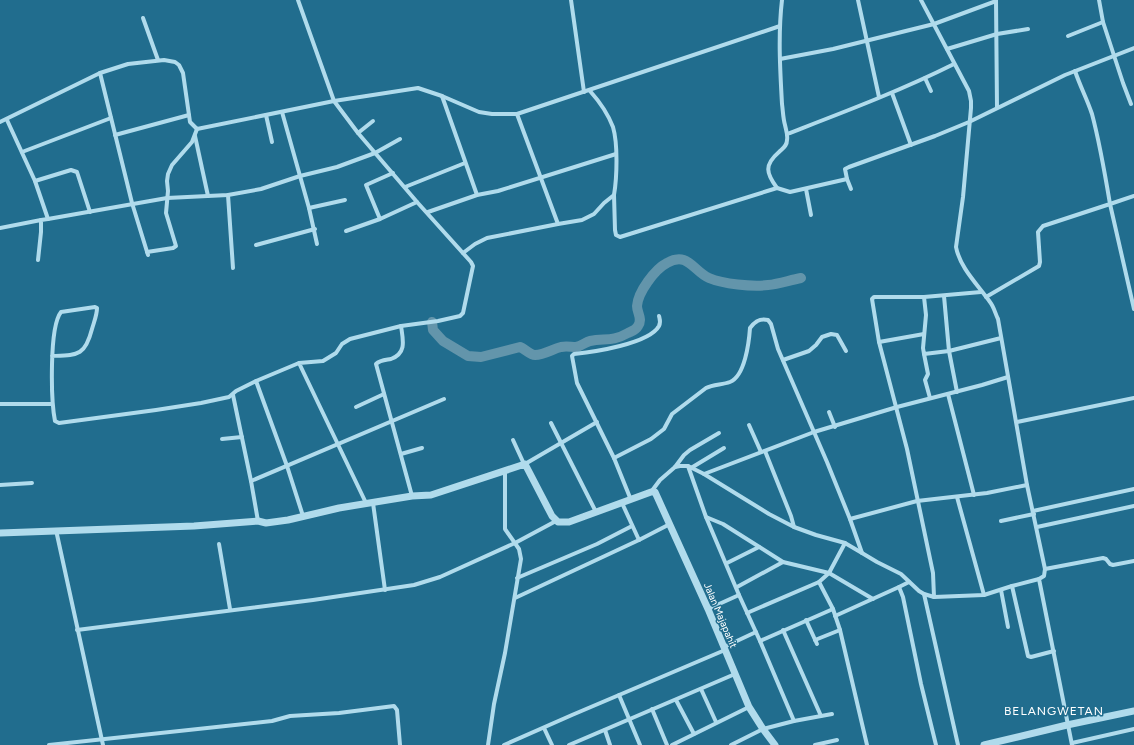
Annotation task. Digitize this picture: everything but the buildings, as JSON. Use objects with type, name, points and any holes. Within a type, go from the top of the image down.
[{"type":"street","points":[[52,356],[78,353],[85,348],[90,337],[97,308],[95,306],[64,311],[60,314],[53,336],[52,356],[52,404],[55,421],[59,423],[201,403],[229,397],[236,391],[256,380],[299,363],[323,361],[336,353],[342,344],[350,339],[401,326],[438,321],[460,316],[464,309],[473,266],[471,262],[358,134],[334,101],[298,0]]},
{"type":"street","points":[[571,0],[584,92]]},
{"type":"street","points":[[777,188],[769,177],[768,167],[777,153],[786,145],[787,134],[783,117],[780,78],[780,26],[782,0]]},
{"type":"street","points":[[858,0],[879,97]]},
{"type":"street","points":[[675,467],[690,467],[704,474],[769,514],[794,527],[845,543],[877,562],[902,574],[919,591],[934,597],[984,595],[1039,579],[1045,574],[1034,512],[1027,485],[998,319],[993,307],[961,261],[956,247],[964,187],[971,97],[948,49],[921,0]]},
{"type":"street","points":[[1099,0],[1104,22],[1131,104]]},
{"type":"street","points":[[780,60],[868,41],[934,24],[996,1],[997,107]]},
{"type":"street","points":[[143,18],[158,60]]},
{"type":"street","points":[[1068,36],[1104,22]]},
{"type":"street","points":[[197,129],[334,101],[418,88],[442,96],[479,112],[492,114],[517,114],[590,91],[780,26]]},
{"type":"street","points":[[948,49],[997,34],[1028,29]]},
{"type":"street","points":[[851,189],[845,171],[847,168],[969,122],[997,107],[1075,71],[1134,48]]},
{"type":"street","points":[[0,122],[7,120],[100,73],[128,64],[169,60],[175,62],[181,68],[186,87],[190,122],[197,129]]},
{"type":"street","points":[[787,134],[892,93],[954,64]]},
{"type":"street","points":[[1075,71],[1086,97],[1098,139],[1110,204],[1134,308]]},
{"type":"street","points":[[100,73],[132,203],[147,254],[176,246],[166,218],[168,191],[167,181],[169,169],[192,142],[197,129]]},
{"type":"street","points":[[925,78],[931,91]]},
{"type":"street","points":[[590,91],[600,103],[615,134],[615,230],[616,234],[620,237],[777,188],[790,192],[847,179]]},
{"type":"street","points":[[892,93],[911,145]]},
{"type":"street","points":[[442,96],[477,195]]},
{"type":"street","points":[[282,112],[315,230],[317,244]]},
{"type":"street","points":[[517,114],[558,224]]},
{"type":"street","points":[[115,135],[189,115]]},
{"type":"street","points":[[266,115],[272,142]]},
{"type":"street","points":[[22,152],[111,118]]},
{"type":"street","points":[[7,120],[35,181],[48,218]]},
{"type":"street","points":[[358,134],[373,121]]},
{"type":"street","points":[[194,135],[208,196]]},
{"type":"street","points":[[0,228],[132,203],[167,198],[228,195],[261,189],[300,176],[337,167],[375,153],[400,139]]},
{"type":"street","points":[[428,212],[477,195],[498,191],[616,154]]},
{"type":"street","points":[[405,187],[466,163]]},
{"type":"street","points":[[35,181],[71,170],[76,171],[90,212]]},
{"type":"street","points":[[380,219],[366,185],[393,173]]},
{"type":"street","points":[[806,189],[811,215]]},
{"type":"street","points":[[228,195],[233,268]]},
{"type":"street","points":[[463,253],[475,244],[487,238],[588,218],[614,195]]},
{"type":"street","points":[[986,297],[1039,266],[1038,232],[1043,226],[1134,196]]},
{"type":"street","points":[[309,208],[345,200]]},
{"type":"street","points":[[346,231],[380,219],[417,202]]},
{"type":"street","points":[[38,260],[41,220]]},
{"type":"street","points":[[256,245],[315,230]]},
{"type":"street","points":[[934,597],[933,573],[897,408],[879,342],[872,299],[944,296],[982,292]]},
{"type":"street","points":[[944,296],[949,352],[957,392]]},
{"type":"street","points":[[924,297],[926,315],[923,348],[928,374],[925,380],[930,398]]},
{"type":"street","points":[[631,500],[614,458],[576,383],[572,356],[574,354],[614,348],[633,342],[657,328],[660,322],[659,316]]},
{"type":"street","points":[[614,458],[652,438],[664,429],[672,414],[706,388],[729,382],[736,378],[746,358],[750,328],[759,320],[768,320],[771,324],[778,349],[850,518],[862,552]]},
{"type":"street","points":[[401,326],[403,345],[401,354],[376,364],[412,496]]},
{"type":"street","points":[[783,360],[808,351],[816,345],[822,337],[831,334],[837,335],[846,351]]},
{"type":"street","points":[[879,342],[924,334]]},
{"type":"street","points":[[924,354],[949,352],[1001,338]]},
{"type":"street","points":[[299,363],[370,503],[385,590]]},
{"type":"street","points":[[704,474],[814,432],[1008,377]]},
{"type":"street","points":[[256,380],[304,516]]},
{"type":"street","points":[[356,407],[384,394]]},
{"type":"street","points":[[948,394],[974,495]]},
{"type":"street","points":[[233,395],[258,521]]},
{"type":"street","points":[[1017,422],[1134,398]]},
{"type":"street","points":[[251,481],[444,399]]},
{"type":"street","points":[[0,404],[52,404]]},
{"type":"street","points":[[829,412],[835,427]]},
{"type":"street","points":[[0,533],[194,526],[258,521],[266,523],[280,522],[370,503],[412,496],[436,494],[524,464],[597,422]]},
{"type":"street","points":[[551,423],[596,512]]},
{"type":"street","points":[[749,424],[791,516],[794,527]]},
{"type":"street","points":[[77,630],[414,585],[440,577],[515,543],[556,521],[569,522],[651,492],[660,480],[675,467],[684,455],[719,433]]},
{"type":"street","points":[[222,439],[242,436]]},
{"type":"street","points":[[513,440],[524,464],[556,521]]},
{"type":"street","points":[[401,454],[422,448]]},
{"type":"street","points":[[690,467],[724,448]]},
{"type":"street","points":[[690,467],[706,517],[794,721]]},
{"type":"street","points":[[488,745],[494,704],[505,653],[521,559],[519,549],[505,529],[505,470]]},
{"type":"street","points":[[0,485],[32,483]]},
{"type":"street","points":[[850,518],[917,501],[974,495],[1027,485]]},
{"type":"street","points":[[1001,521],[1134,489]]},
{"type":"street","name":"Jalan Majapahit","points":[[651,492],[656,493],[725,648],[749,707],[775,745]]},
{"type":"street","points":[[957,497],[984,595]]},
{"type":"street","points":[[622,503],[639,540]]},
{"type":"street","points":[[1037,527],[1134,506]]},
{"type":"street","points":[[706,517],[723,524],[783,562],[829,573],[872,599]]},
{"type":"street","points":[[515,598],[670,524]]},
{"type":"street","points":[[517,578],[597,544],[632,526]]},
{"type":"street","points":[[56,530],[103,745]]},
{"type":"street","points":[[747,613],[819,582],[829,573],[845,543]]},
{"type":"street","points":[[219,544],[230,609]]},
{"type":"street","points":[[727,563],[759,547]]},
{"type":"street","points":[[1045,569],[1103,558],[1113,566],[1134,561]]},
{"type":"street","points":[[737,587],[783,562]]},
{"type":"street","points":[[1039,579],[1072,744],[1134,730]]},
{"type":"street","points":[[819,582],[833,609],[840,630],[867,745]]},
{"type":"street","points":[[835,616],[909,582]]},
{"type":"street","points":[[1012,586],[1028,656],[1031,657],[1054,651]]},
{"type":"street","points":[[899,587],[903,597],[921,684],[936,745]]},
{"type":"street","points":[[1001,590],[1008,627]]},
{"type":"street","points":[[924,594],[958,745]]},
{"type":"street","points":[[708,609],[739,595]]},
{"type":"street","points":[[760,641],[833,609]]},
{"type":"street","points":[[806,620],[817,644]]},
{"type":"street","points":[[783,630],[821,716]]},
{"type":"street","points":[[814,640],[840,630]]},
{"type":"street","points":[[504,745],[725,648],[756,632]]},
{"type":"street","points":[[569,745],[577,744],[629,719],[735,674]]},
{"type":"street","points":[[701,689],[716,722]]},
{"type":"street","points":[[619,695],[640,745]]},
{"type":"street","points":[[676,700],[694,734]]},
{"type":"street","points":[[49,745],[272,721],[290,716],[339,713],[394,706],[397,710],[400,745]]},
{"type":"street","points":[[672,745],[749,707]]},
{"type":"street","points":[[652,710],[667,745]]},
{"type":"street","points":[[984,745],[1003,743],[1067,725],[1134,711]]},
{"type":"street","points":[[733,744],[763,729],[794,721],[832,714]]},
{"type":"street","points":[[544,728],[552,745]]},
{"type":"street","points":[[605,730],[610,745]]},
{"type":"street","points":[[815,745],[837,740]]},
{"type":"waterway","points":[[432,322],[433,330],[443,341],[468,356],[481,357],[520,347],[531,354],[538,355],[561,347],[576,347],[590,341],[617,338],[635,329],[640,321],[637,309],[640,294],[657,270],[674,260],[680,259],[690,263],[703,275],[709,278],[730,283],[761,286],[801,278]]},
{"type":"district","name":"BELANGWETAN","points":[[1054,711]]}]
